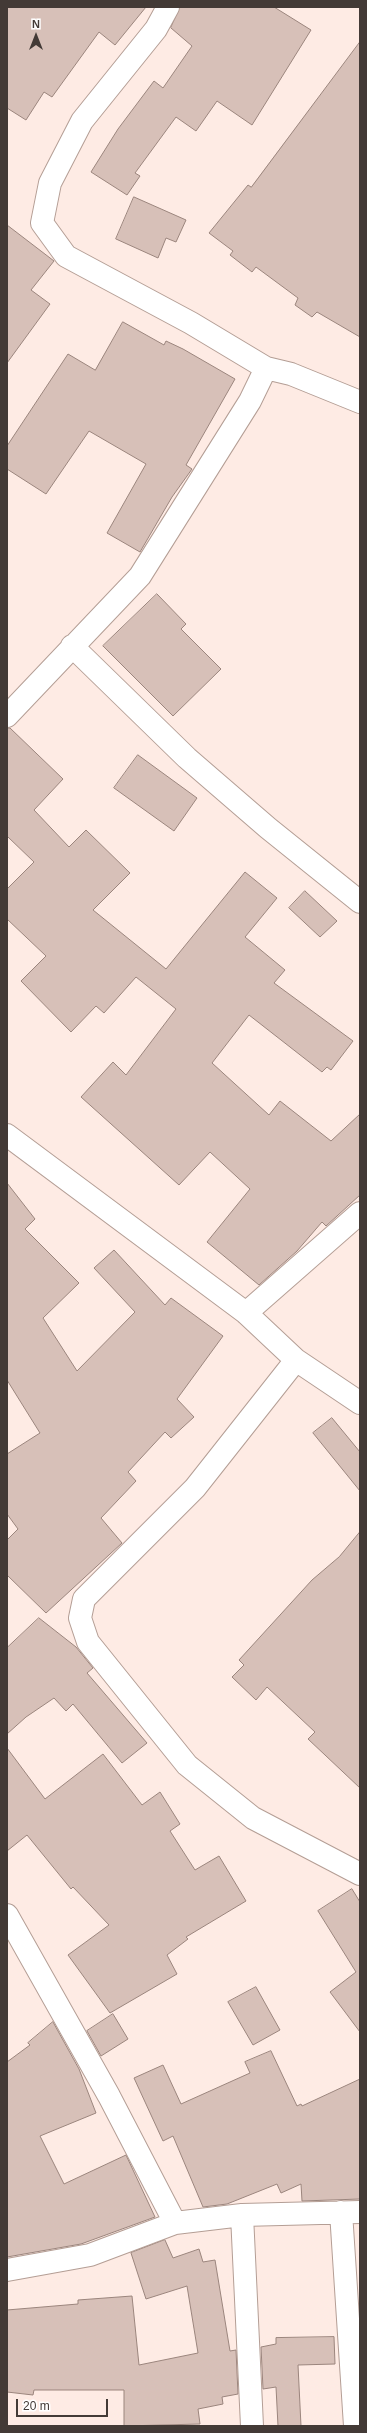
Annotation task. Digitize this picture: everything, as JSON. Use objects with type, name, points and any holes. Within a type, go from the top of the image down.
[{"type":"street","points":[[168,7],[156,29],[82,120],[50,183],[42,223],[66,256],[191,323],[266,368],[292,374],[360,402]]},
{"type":"street","points":[[7,716],[140,576],[250,401],[266,368]]},
{"type":"street","points":[[72,646],[187,758],[268,828],[360,902]]},
{"type":"street","points":[[7,1135],[246,1313],[296,1360],[360,1403]]},
{"type":"street","points":[[246,1313],[360,1213]]},
{"type":"street","points":[[296,1360],[195,1488],[84,1599],[80,1618],[88,1642],[187,1765],[253,1818],[360,1874]]},
{"type":"street","points":[[7,1915],[109,2096],[175,2223]]},
{"type":"street","points":[[7,2270],[90,2255],[175,2223],[242,2215],[350,2212],[355,2426]]},
{"type":"street","points":[[242,2215],[252,2426]]},
{"type":"building","points":[[7,7],[146,7],[115,45],[99,32],[52,97],[44,92],[26,120],[7,108]]},
{"type":"building","points":[[180,7],[274,7],[311,30],[252,125],[217,101],[196,131],[176,117],[135,173],[140,176],[127,195],[91,172],[118,129],[154,81],[163,88],[192,46],[171,28]]},
{"type":"building","points":[[360,42],[360,337],[317,312],[312,317],[295,305],[298,298],[256,267],[252,272],[230,255],[233,251],[209,233],[248,185],[251,187]]},
{"type":"building","points":[[134,197],[186,220],[176,242],[166,238],[158,258],[116,239]]},
{"type":"building","points":[[7,225],[54,261],[31,290],[50,304],[7,363]]},
{"type":"building","points":[[123,322],[164,345],[166,341],[183,349],[235,379],[186,465],[192,469],[172,497],[140,552],[107,533],[146,464],[89,431],[46,494],[7,469],[7,446],[68,354],[95,370]]},
{"type":"building","points":[[157,594],[186,624],[181,629],[221,669],[173,716],[103,646]]},
{"type":"building","points":[[7,728],[10,728],[63,779],[34,810],[69,847],[86,830],[130,873],[93,910],[166,969],[245,872],[277,898],[245,937],[285,970],[274,983],[353,1041],[331,1070],[327,1067],[322,1072],[249,1015],[212,1063],[269,1115],[280,1101],[331,1141],[360,1114],[360,1195],[326,1226],[322,1222],[297,1251],[259,1285],[207,1242],[250,1189],[210,1152],[179,1185],[81,1097],[113,1062],[126,1075],[176,1009],[136,977],[104,1013],[96,1006],[71,1032],[21,981],[46,956],[7,919],[7,889],[34,862],[8,837],[7,838]]},
{"type":"building","points":[[138,755],[197,798],[174,831],[114,788]]},
{"type":"building","points":[[305,891],[337,921],[320,937],[289,908]]},
{"type":"building","points":[[7,1183],[35,1219],[25,1229],[79,1283],[43,1318],[77,1371],[135,1312],[94,1268],[114,1250],[165,1305],[171,1298],[223,1336],[177,1399],[194,1417],[171,1438],[165,1432],[128,1472],[136,1481],[101,1518],[122,1543],[46,1613],[7,1575],[7,1540],[18,1529],[7,1514],[7,1454],[40,1433],[7,1380]]},
{"type":"building","points":[[332,1418],[360,1452],[360,1491],[313,1433]]},
{"type":"building","points":[[360,1532],[360,1788],[308,1739],[315,1732],[267,1687],[256,1700],[232,1677],[244,1665],[239,1660],[312,1580],[339,1557]]},
{"type":"building","points":[[39,1618],[76,1647],[93,1668],[87,1673],[147,1743],[122,1763],[73,1704],[66,1711],[54,1698],[26,1717],[7,1734],[7,1648]]},
{"type":"building","points":[[7,1748],[45,1799],[103,1754],[142,1805],[160,1792],[180,1824],[170,1831],[195,1870],[219,1856],[246,1901],[186,1937],[188,1939],[167,1955],[177,1974],[110,2013],[68,1955],[109,1925],[73,1887],[71,1889],[27,1835],[7,1851]]},
{"type":"building","points":[[352,1889],[360,1902],[360,2032],[330,1992],[356,1972],[318,1911]]},
{"type":"building","points":[[256,1987],[280,2030],[253,2045],[228,2002]]},
{"type":"building","points":[[113,2014],[128,2039],[101,2056],[87,2031]]},
{"type":"building","points":[[53,2022],[79,2069],[96,2113],[40,2136],[64,2184],[126,2155],[155,2217],[81,2244],[7,2257],[7,2062],[30,2045],[28,2043]]},
{"type":"building","points":[[271,2051],[297,2106],[301,2104],[302,2106],[360,2079],[360,2199],[302,2201],[301,2184],[281,2193],[277,2184],[227,2204],[203,2207],[173,2136],[163,2141],[134,2078],[163,2065],[181,2104],[250,2073],[245,2062]]},
{"type":"building","points":[[165,2240],[173,2258],[199,2249],[203,2262],[215,2260],[230,2351],[236,2350],[238,2394],[222,2397],[223,2404],[198,2409],[200,2424],[124,2426],[124,2390],[34,2390],[33,2395],[7,2392],[7,2310],[78,2304],[78,2300],[132,2296],[139,2365],[198,2353],[187,2286],[146,2299],[131,2253]]},
{"type":"building","points":[[334,2337],[335,2364],[298,2365],[301,2426],[278,2426],[276,2387],[263,2389],[261,2347],[276,2344],[276,2338]]}]
